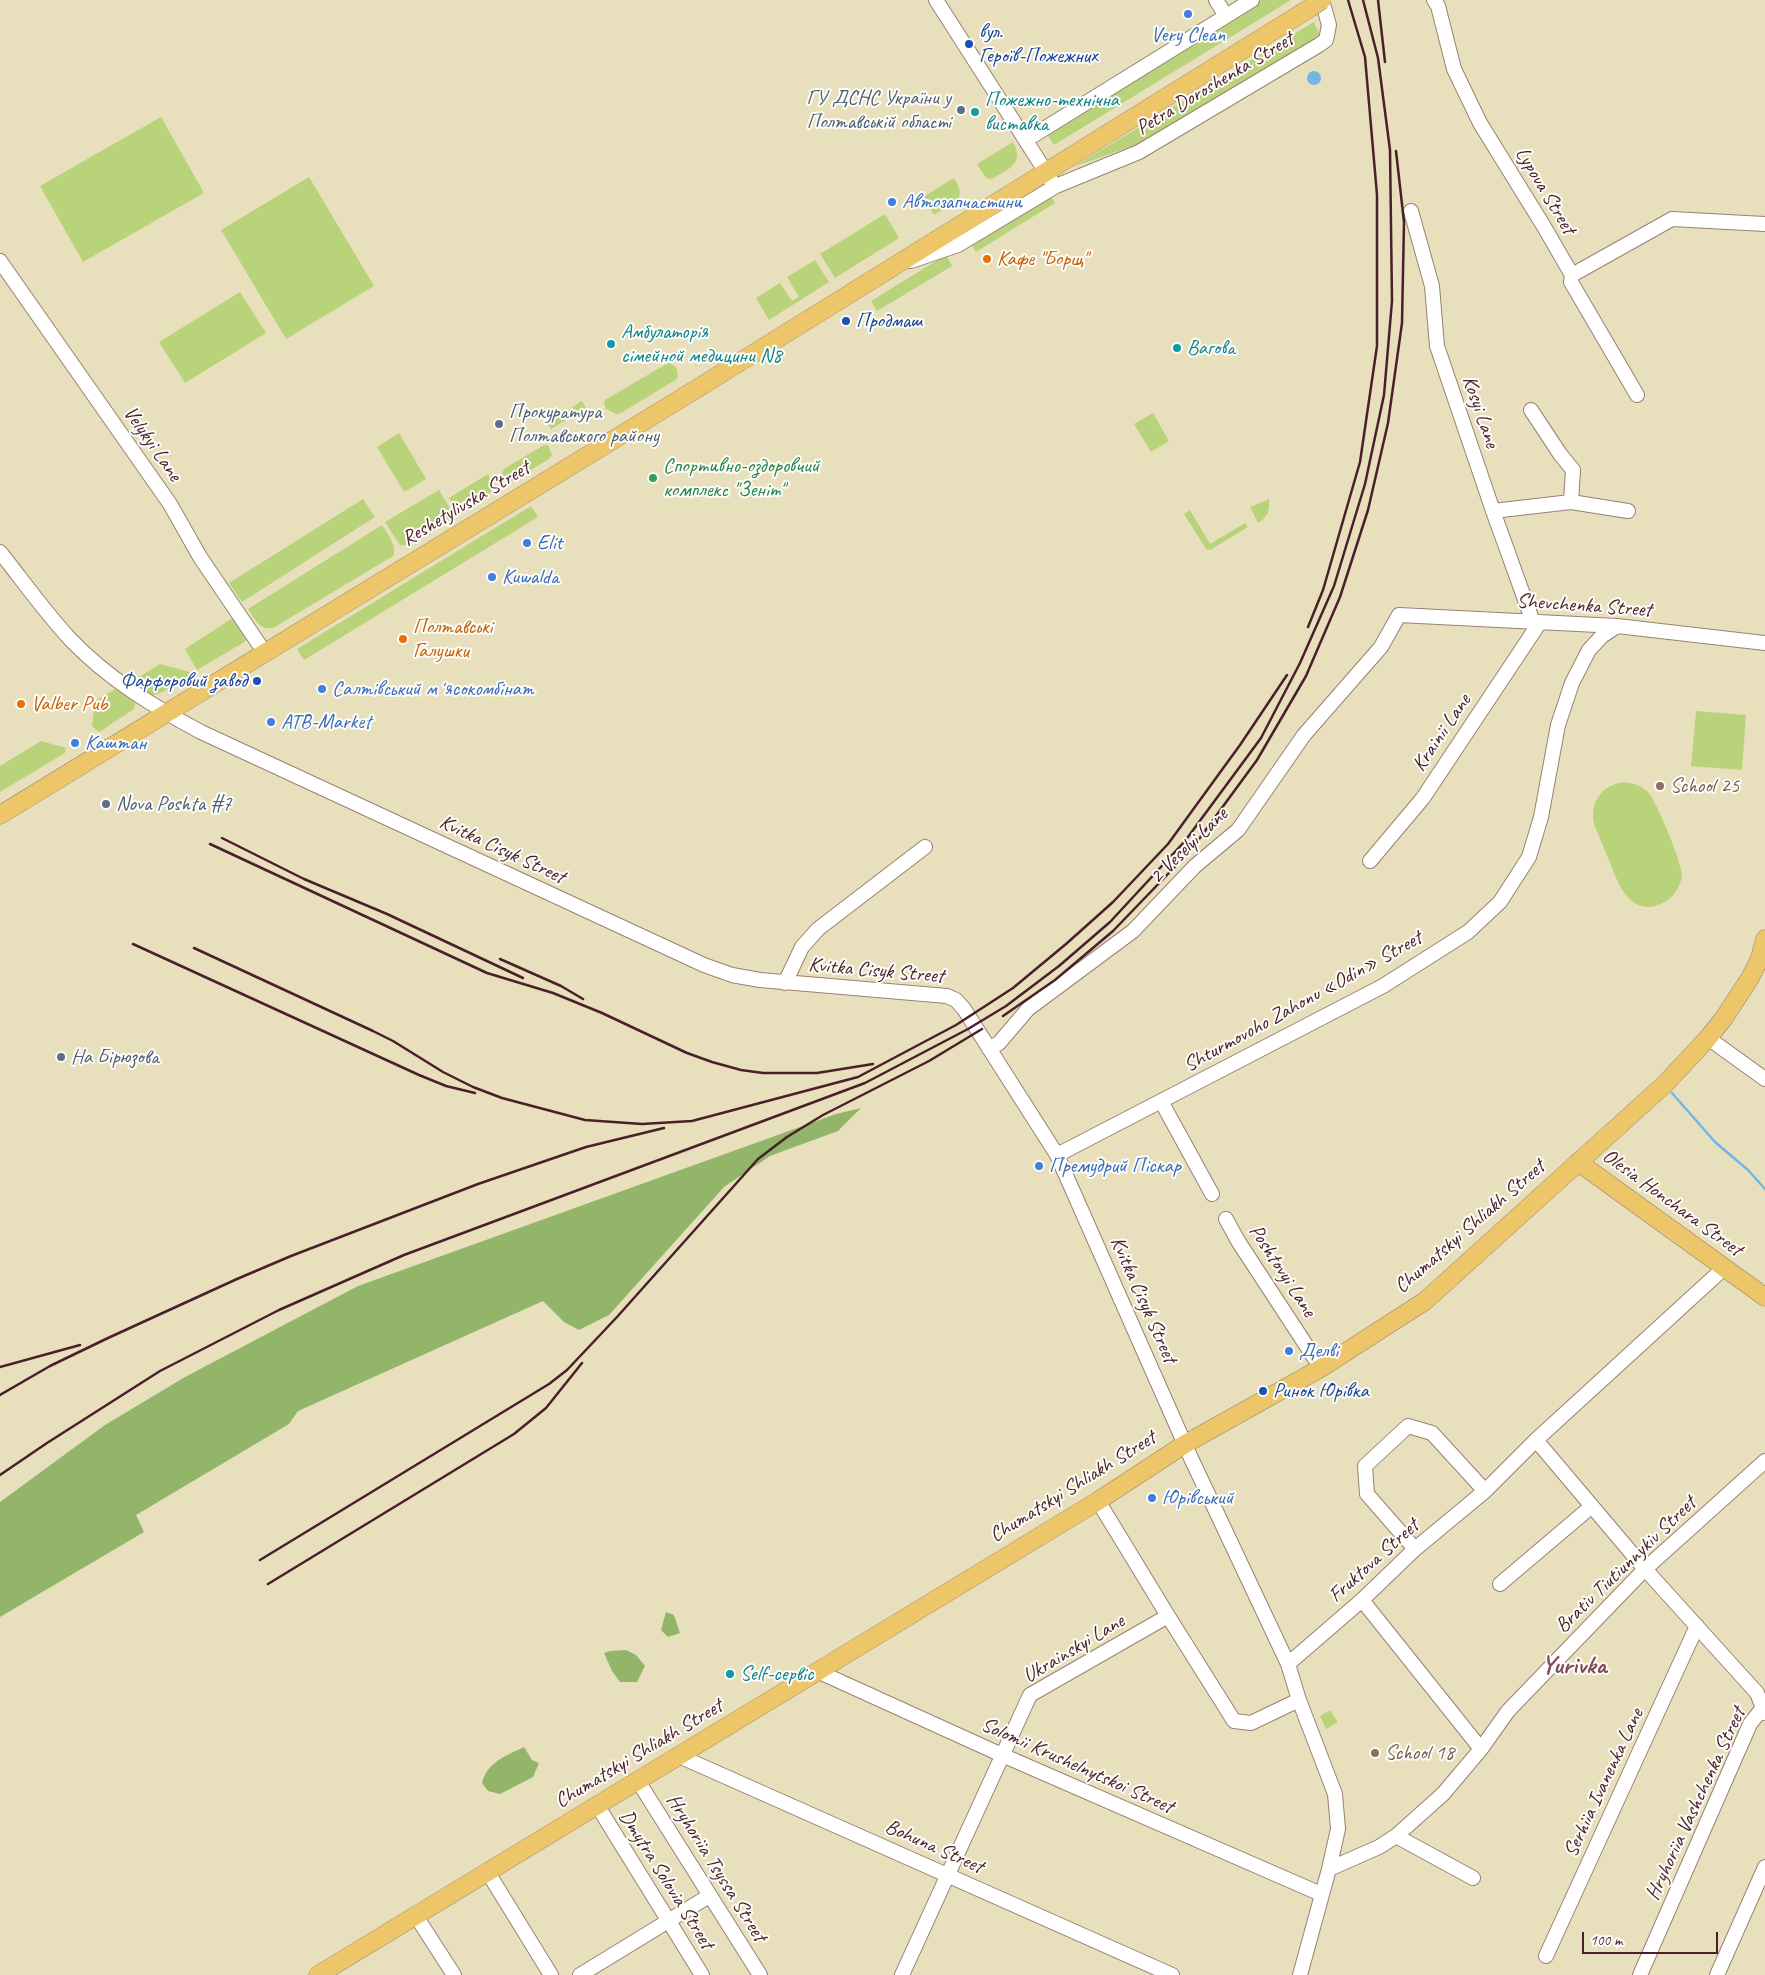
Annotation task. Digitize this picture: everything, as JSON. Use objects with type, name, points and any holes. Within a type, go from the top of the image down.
[{"type":"main road","name":"Reshetylivska Street","points":[[0,815],[682,398],[1318,2]]},
{"type":"main road","name":"Chumatskyi Shliakh Street","points":[[318,1975],[1098,1501],[1185,1444],[1321,1368],[1425,1301],[1664,1084],[1708,1038],[1724,1018],[1762,960],[1765,939]]},
{"type":"main road","name":"Olesia Honchara Street","points":[[1578,1162],[1765,1297]]},
{"type":"street","points":[[936,0],[1056,186]]},
{"type":"street","points":[[1216,0],[1226,16]]},
{"type":"street","points":[[1026,140],[1252,0]]},
{"type":"street","name":"Lypova Street","points":[[1434,0],[1438,6],[1454,69],[1476,114],[1543,224],[1572,276],[1571,282],[1637,395]]},
{"type":"street","name":"Petra Doroshenka Street","points":[[890,269],[958,245],[1056,186],[1139,152],[1319,45],[1326,40],[1329,25],[1318,2]]},
{"type":"street","name":"Kosyi Lane","points":[[1411,210],[1432,286],[1437,346],[1493,511],[1536,622]]},
{"type":"street","points":[[1572,276],[1672,219],[1765,224]]},
{"type":"street","name":"Velykyi Lane","points":[[0,261],[170,504],[200,557],[265,653]]},
{"type":"street","points":[[1532,410],[1560,454],[1573,470],[1571,502]]},
{"type":"street","points":[[1493,511],[1571,502],[1628,511]]},
{"type":"street","name":"Kvitka Cisyk Street","points":[[0,552],[70,639],[140,697],[166,714],[201,732],[704,965],[732,975],[785,982],[952,997],[964,1009],[1057,1155],[1185,1444],[1288,1664]]},
{"type":"street","name":"Shevchenka Street","points":[[1399,614],[1616,626],[1765,643]]},
{"type":"street","name":"2 Veselyi Lane","points":[[990,1049],[999,1043],[1028,1009],[1133,931],[1195,866],[1238,830],[1304,735],[1381,648],[1399,614]]},
{"type":"street","name":"Krainii Lane","points":[[1370,861],[1423,798],[1536,622]]},
{"type":"street","name":"Shturmovoho Zahonu «Odin» Street","points":[[1057,1155],[1383,986],[1468,932],[1500,902],[1529,857],[1541,817],[1558,725],[1572,683],[1589,650],[1602,636],[1616,626]]},
{"type":"street","points":[[785,982],[802,947],[818,929],[925,847]]},
{"type":"street","points":[[1708,1038],[1765,1079]]},
{"type":"street","points":[[1161,1101],[1212,1194]]},
{"type":"street","name":"Poshtovyi Lane","points":[[1226,1219],[1238,1241],[1321,1368]]},
{"type":"street","name":"Fruktova Street","points":[[1288,1664],[1362,1600],[1415,1549],[1484,1491],[1536,1440],[1724,1268]]},
{"type":"street","points":[[1415,1549],[1367,1494],[1365,1466],[1408,1426],[1432,1433],[1484,1491]]},
{"type":"street","points":[[1536,1440],[1646,1570],[1757,1692],[1764,1709]]},
{"type":"street","name":"Brativ Tiutiunnykiv Street","points":[[1329,1869],[1379,1847],[1396,1836],[1443,1794],[1481,1749],[1508,1711],[1646,1570],[1765,1461]]},
{"type":"street","points":[[1098,1501],[1234,1721],[1251,1723],[1299,1700]]},
{"type":"street","points":[[1500,1584],[1592,1506]]},
{"type":"street","points":[[1362,1600],[1481,1749]]},
{"type":"street","name":"Ukrainskyi Lane","points":[[902,1975],[1030,1695],[1168,1616]]},
{"type":"street","name":"Serhiia Ivanenka Lane","points":[[1546,1956],[1697,1626]]},
{"type":"street","points":[[1288,1664],[1299,1700],[1335,1794],[1338,1829],[1300,1975]]},
{"type":"street","name":"Solomii Krushelnytskoi Street","points":[[817,1672],[1321,1894]]},
{"type":"street","name":"Hryhoriia Vashchenka Street","points":[[1640,1975],[1750,1724],[1764,1709]]},
{"type":"street","name":"Bohuna Street","points":[[679,1756],[1172,1975]]},
{"type":"street","name":"Hryhoriia Tsyssa Street","points":[[638,1781],[760,1975]]},
{"type":"street","name":"Dmytra Solovia Street","points":[[597,1805],[702,1975]]},
{"type":"street","points":[[1396,1836],[1473,1878]]},
{"type":"street","points":[[1717,1975],[1765,1867]]},
{"type":"street","points":[[488,1871],[551,1975]]},
{"type":"street","points":[[580,1975],[710,1896]]},
{"type":"street","points":[[416,1916],[454,1975]]},
{"type":"green space","points":[[1262,0],[1291,0],[1054,145],[1045,131]]},
{"type":"green space","points":[[1314,22],[1320,36],[1319,40],[1161,136],[1073,167]]},
{"type":"green space","points":[[161,117],[204,193],[83,262],[40,186]]},
{"type":"green space","points":[[1013,142],[1017,156],[1013,165],[992,179],[986,178],[977,164]]},
{"type":"green space","points":[[309,177],[374,286],[286,339],[221,230]]},
{"type":"green space","points":[[954,178],[960,192],[959,197],[952,205],[934,215],[923,197]]},
{"type":"green space","points":[[1049,193],[1055,203],[976,252],[970,242]]},
{"type":"green space","points":[[885,214],[899,238],[835,278],[820,254]]},
{"type":"green space","points":[[946,255],[952,266],[877,311],[871,301]]},
{"type":"green space","points":[[815,260],[829,282],[769,320],[756,298],[780,283],[792,301],[799,297],[787,277]]},
{"type":"green space","points":[[240,292],[266,333],[185,383],[159,342]]},
{"type":"green space","points":[[668,363],[677,369],[677,379],[621,413],[616,414],[606,409],[605,400]]},
{"type":"green space","points":[[582,401],[586,408],[551,429],[547,423]]},
{"type":"green space","points":[[1153,413],[1169,441],[1151,452],[1134,424]]},
{"type":"green space","points":[[399,433],[426,479],[404,492],[377,447]]},
{"type":"green space","points":[[544,445],[548,445],[552,455],[549,459],[511,482],[507,482],[501,476],[504,469]]},
{"type":"green space","points":[[488,474],[494,487],[493,491],[465,509],[454,506],[449,498]]},
{"type":"green space","points":[[439,490],[452,512],[450,519],[411,543],[400,545],[385,522]]},
{"type":"green space","points":[[363,499],[375,517],[242,602],[229,583]]},
{"type":"green space","points":[[1269,499],[1268,513],[1258,523],[1250,507]]},
{"type":"green space","points":[[531,506],[538,517],[304,660],[297,649]]},
{"type":"green space","points":[[1190,510],[1210,544],[1245,523],[1248,527],[1210,550],[1206,549],[1184,514]]},
{"type":"green space","points":[[382,525],[393,544],[393,556],[273,628],[264,628],[255,620],[248,609]]},
{"type":"green space","points":[[237,615],[248,636],[246,641],[197,670],[185,649]]},
{"type":"green space","points":[[160,664],[193,673],[163,692],[151,695],[145,693],[132,681]]},
{"type":"green space","points":[[117,688],[135,703],[134,709],[99,732],[92,726],[95,701]]},
{"type":"green space","points":[[1696,711],[1746,715],[1742,770],[1691,766]]},
{"type":"green space","points":[[41,741],[66,748],[65,753],[0,792],[0,766]]},
{"type":"green space","points":[[1623,782],[1640,786],[1652,797],[1668,833],[1681,870],[1680,885],[1676,892],[1667,901],[1652,907],[1635,903],[1622,890],[1594,824],[1594,809],[1599,796],[1609,787]]},
{"type":"green space","points":[[861,1108],[838,1131],[770,1156],[724,1187],[609,1315],[579,1330],[564,1322],[543,1301],[298,1411],[289,1424],[136,1515],[144,1532],[0,1617],[0,1502],[105,1425],[185,1377],[358,1286],[836,1114]]},
{"type":"green space","points":[[666,1612],[674,1615],[680,1633],[668,1637],[661,1630]]},
{"type":"green space","points":[[626,1650],[636,1655],[645,1666],[637,1682],[620,1682],[612,1671],[604,1653]]},
{"type":"green space","points":[[1330,1710],[1338,1722],[1326,1729],[1320,1716]]},
{"type":"green space","points":[[524,1747],[532,1760],[539,1763],[533,1777],[500,1794],[488,1791],[482,1783],[488,1770],[498,1760]]},
{"type":"water","points":[[1311,71],[1317,71],[1321,78],[1317,85],[1311,85],[1307,81],[1307,75]]},
{"type":"waterway","points":[[1672,1093],[1715,1142],[1748,1170],[1765,1189]]},
{"type":"railway","points":[[1308,627],[1323,590],[1360,462],[1377,346],[1377,195],[1365,57],[1348,0]]},
{"type":"railway","points":[[0,1475],[160,1371],[279,1310],[404,1255],[865,1083],[968,1029],[1006,1006],[1059,966],[1110,922],[1185,841],[1261,738],[1300,663],[1334,586],[1365,484],[1384,395],[1392,301],[1390,150],[1378,58],[1363,0]]},
{"type":"railway","points":[[1378,0],[1385,62]]},
{"type":"railway","points":[[1003,1016],[1055,980],[1113,931],[1191,850],[1257,760],[1306,676],[1340,597],[1368,510],[1388,423],[1402,323],[1404,222],[1396,151]]},
{"type":"railway","points":[[194,948],[373,1031],[443,1072],[473,1087],[502,1098],[585,1120],[642,1124],[692,1121],[858,1077],[956,1025],[1013,988],[1113,902],[1168,844],[1240,745],[1287,675]]},
{"type":"railway","points":[[222,838],[304,879],[387,914],[523,978]]},
{"type":"railway","points":[[210,844],[487,973],[553,993],[602,1013],[687,1053],[712,1062],[741,1070],[763,1073],[817,1073],[873,1064]]},
{"type":"railway","points":[[133,944],[419,1075],[446,1086],[475,1093]]},
{"type":"railway","points":[[500,959],[561,986],[583,999]]},
{"type":"railway","points":[[260,1560],[549,1384],[567,1370],[617,1317],[758,1159],[787,1137],[823,1115],[929,1061],[982,1029]]},
{"type":"railway","points":[[0,1395],[50,1366],[108,1338],[291,1256],[478,1184],[586,1147],[664,1128]]},
{"type":"railway","points":[[0,1367],[80,1345]]},
{"type":"railway","points":[[268,1584],[514,1434],[546,1408],[582,1363]]},
{"type":"place","name":"Very Clean","points":[[1188,14]]},
{"type":"place","name":"вул. Героїв-Пожежних","points":[[969,44]]},
{"type":"place","name":"ГУ ДСНС України у Полтавській області","points":[[961,110]]},
{"type":"place","name":"Пожежно-технічна виставка","points":[[975,112]]},
{"type":"place","name":"Автозапчастини","points":[[892,202]]},
{"type":"place","name":"Кафе \"Борщ\"","points":[[987,259]]},
{"type":"place","name":"Продмаш","points":[[846,321]]},
{"type":"place","name":"Амбулаторія сімейной медицини N8","points":[[611,344]]},
{"type":"place","name":"Вагова","points":[[1177,348]]},
{"type":"place","name":"Прокуратура Полтавського району","points":[[499,424]]},
{"type":"place","name":"Спортивно-оздоровчий комплекс \"Зеніт\"","points":[[653,478]]},
{"type":"place","name":"Elit","points":[[527,543]]},
{"type":"place","name":"Kuwalda","points":[[492,577]]},
{"type":"place","name":"Полтавські Галушки","points":[[403,639]]},
{"type":"place","name":"Фарфоровий завод","points":[[257,681]]},
{"type":"place","name":"Салтівський мʼясокомбінат","points":[[322,689]]},
{"type":"place","name":"Valber Pub","points":[[21,704]]},
{"type":"place","name":"ATB-Market","points":[[271,722]]},
{"type":"place","name":"Каштан","points":[[75,743]]},
{"type":"place","name":"School 25","points":[[1660,786]]},
{"type":"place","name":"Nova Poshta #7","points":[[106,804]]},
{"type":"place","name":"На Бірюзова","points":[[61,1057]]},
{"type":"place","name":"Премудрий Піскар","points":[[1039,1166]]},
{"type":"place","name":"Делві","points":[[1289,1351]]},
{"type":"place","name":"Ринок Юрівка","points":[[1263,1391]]},
{"type":"place","name":"Юрівський","points":[[1152,1498]]},
{"type":"place","name":"Self-сервіс","points":[[730,1674]]},
{"type":"place","name":"School 18","points":[[1375,1753]]},
{"type":"district","name":"Yurivka","points":[[1574,1666]]}]
